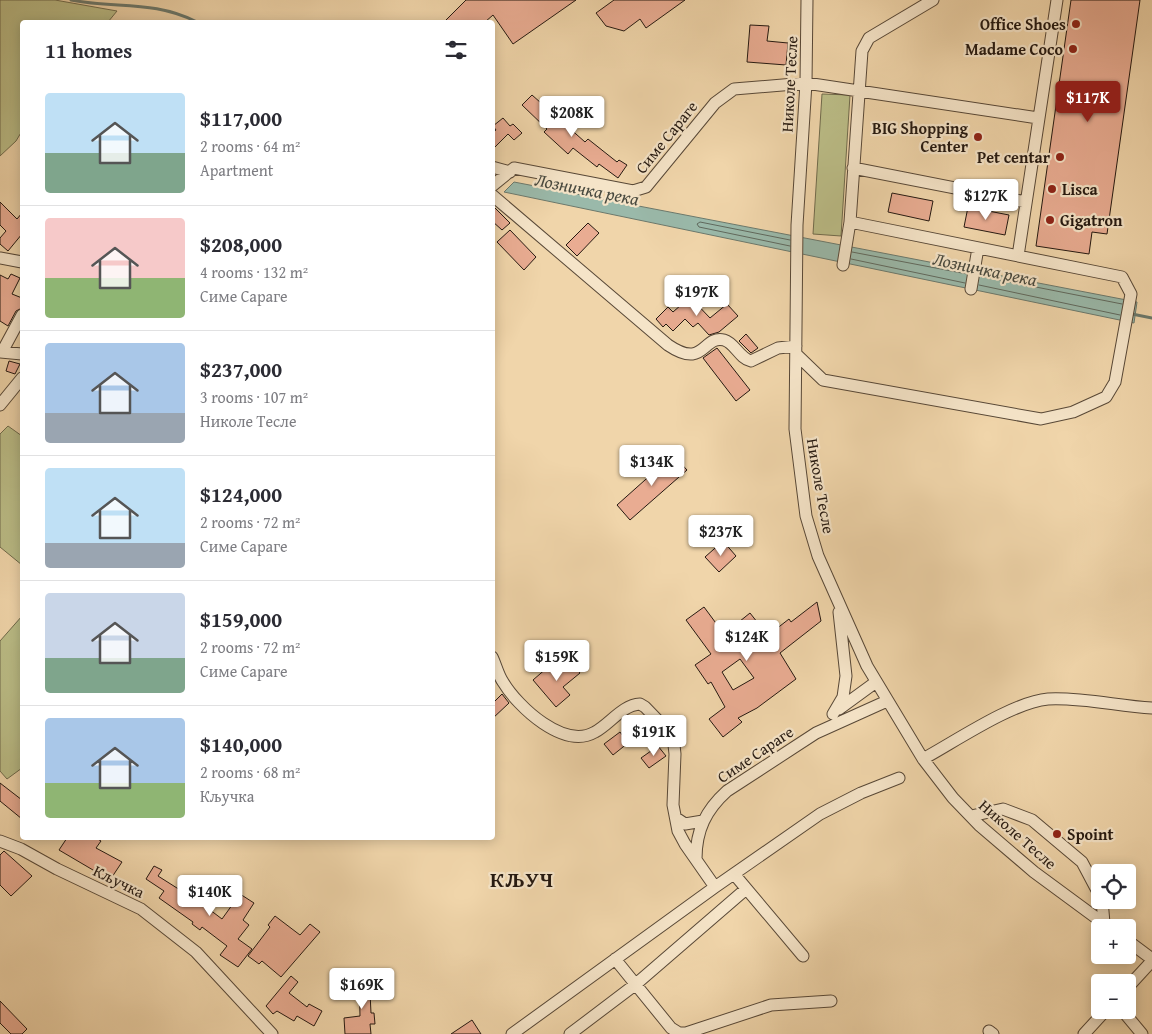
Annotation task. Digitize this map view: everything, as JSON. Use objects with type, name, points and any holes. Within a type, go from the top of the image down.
[{"type":"street","name":"Николе Тесле","points":[[807,0],[806,83],[797,225],[795,429],[806,516],[818,556],[866,666],[923,759],[953,798],[970,816],[1034,872],[1099,919]]},
{"type":"street","points":[[843,265],[850,222],[862,51],[869,38],[933,0]]},
{"type":"street","points":[[1018,256],[1057,0]]},
{"type":"street","points":[[806,83],[1038,118]]},
{"type":"street","name":"Симе Сараге","points":[[510,172],[514,168],[633,191],[639,190],[651,183],[715,103],[726,94],[734,89],[806,83]]},
{"type":"street","points":[[495,168],[510,172]]},
{"type":"street","points":[[853,168],[1026,202]]},
{"type":"street","points":[[495,184],[510,172]]},
{"type":"street","points":[[495,198],[680,354],[694,355],[716,341],[723,340],[729,342],[745,359],[751,361],[778,348],[796,350],[822,380],[1041,419],[1073,412],[1106,397],[1115,382],[1131,294],[1122,277],[850,222]]},
{"type":"street","points":[[971,289],[978,248]]},
{"type":"street","points":[[0,258],[20,262]]},
{"type":"street","points":[[20,319],[1,352],[20,354]]},
{"type":"street","points":[[0,405],[20,380]]},
{"type":"street","points":[[833,714],[843,697],[846,676],[840,632],[839,606]]},
{"type":"street","points":[[495,664],[503,683],[528,711],[550,728],[565,734],[588,735],[595,732],[630,706],[640,704],[669,730],[675,742],[673,805],[678,831],[715,887]]},
{"type":"street","points":[[816,733],[844,704],[876,682]]},
{"type":"street","points":[[923,759],[1006,713],[1036,701],[1070,700],[1152,708]]},
{"type":"street","points":[[816,733],[887,701]]},
{"type":"street","name":"Симе Сараге","points":[[696,859],[696,848],[702,821],[715,802],[727,791],[816,733]]},
{"type":"street","points":[[512,1034],[715,887],[820,814],[861,793],[899,778]]},
{"type":"street","points":[[970,816],[1003,809],[1032,820],[1082,862],[1091,879]]},
{"type":"street","points":[[676,818],[685,824],[702,821]]},
{"type":"street","name":"Кључка","points":[[0,841],[21,849],[57,869],[141,909],[196,952],[272,1034]]},
{"type":"street","points":[[734,874],[803,956]]},
{"type":"street","points":[[570,1034],[636,984],[746,889]]},
{"type":"street","points":[[1136,947],[1152,960],[1136,978]]},
{"type":"street","points":[[616,959],[671,1028],[679,1033],[686,1033],[771,1006],[831,1001]]},
{"type":"street","points":[[1084,1034],[1098,1019]]},
{"type":"street","points":[[1130,1019],[1142,1034]]},
{"type":"green space","points":[[0,0],[55,0],[117,11],[110,20],[20,20],[20,134],[16,141],[0,156]]},
{"type":"green space","points":[[822,94],[850,95],[841,236],[813,234]]},
{"type":"green space","points":[[8,426],[20,435],[20,563],[0,547],[0,434]]},
{"type":"green space","points":[[20,618],[20,769],[7,779],[0,771],[0,641]]},
{"type":"water","points":[[514,182],[1137,302],[1134,323],[504,192]]},
{"type":"building","points":[[466,0],[576,0],[513,44],[493,15],[487,20],[446,20]]},
{"type":"building","points":[[614,0],[685,0],[646,28],[640,19],[624,31],[606,26],[596,13]]},
{"type":"building","points":[[1071,0],[1140,0],[1107,234],[1092,232],[1089,254],[1036,246]]},
{"type":"building","points":[[750,25],[769,26],[767,41],[788,43],[786,65],[747,62]]},
{"type":"building","points":[[532,95],[585,142],[588,139],[617,162],[619,160],[627,165],[618,178],[599,164],[597,167],[573,148],[568,154],[544,132],[547,129],[522,105]]},
{"type":"building","points":[[503,118],[510,126],[513,124],[522,133],[514,140],[508,134],[495,147],[495,124]]},
{"type":"building","points":[[892,193],[933,201],[929,221],[888,212]]},
{"type":"building","points":[[0,202],[17,219],[20,215],[20,236],[8,251],[0,244],[0,238],[6,231],[0,225]]},
{"type":"building","points":[[968,207],[1009,215],[1005,235],[964,227]]},
{"type":"building","points":[[495,208],[510,223],[502,230],[495,224]]},
{"type":"building","points":[[588,223],[599,233],[577,256],[566,245]]},
{"type":"building","points":[[510,230],[536,257],[524,270],[497,242]]},
{"type":"building","points":[[11,274],[20,278],[12,294],[20,297],[20,309],[16,311],[8,326],[0,321],[0,275],[8,279]]},
{"type":"building","points":[[690,297],[710,318],[727,304],[738,316],[719,332],[709,335],[698,323],[693,327],[685,319],[673,331],[666,324],[663,327],[656,319],[668,307],[673,312]]},
{"type":"building","points":[[746,334],[758,348],[751,353],[739,341]]},
{"type":"building","points":[[717,348],[750,390],[736,401],[703,358]]},
{"type":"building","points":[[9,361],[20,364],[15,374],[6,371]]},
{"type":"building","points":[[673,455],[687,470],[630,520],[617,505]]},
{"type":"building","points":[[723,541],[736,556],[719,572],[705,557]]},
{"type":"building","points":[[817,602],[821,621],[780,653],[796,679],[757,708],[738,718],[742,722],[723,737],[709,719],[725,707],[711,682],[708,684],[695,665],[711,654],[686,620],[704,607],[724,634],[750,613],[765,632],[768,630],[771,633],[789,619],[791,622]],"holes":[[[740,659],[754,678],[733,690],[722,672]]]},
{"type":"building","points":[[569,660],[580,673],[563,687],[570,695],[556,707],[533,680],[548,667],[553,674]]},
{"type":"building","points":[[502,694],[509,703],[495,716],[495,701]]},
{"type":"building","points":[[620,732],[628,743],[613,755],[604,744]]},
{"type":"building","points":[[658,746],[666,756],[649,768],[641,758]]},
{"type":"building","points":[[0,783],[20,798],[20,817],[0,801]]},
{"type":"building","points":[[66,840],[99,840],[101,841],[96,848],[122,862],[110,880],[59,850]]},
{"type":"building","points":[[4,851],[32,876],[11,896],[0,885],[0,855]]},
{"type":"building","points":[[154,866],[162,870],[158,876],[189,894],[222,919],[240,894],[254,903],[243,920],[249,925],[238,939],[252,949],[238,967],[220,955],[227,946],[202,927],[200,930],[192,924],[193,922],[159,898],[164,891],[146,879]]},
{"type":"building","points":[[275,916],[300,935],[310,924],[320,932],[281,977],[262,961],[259,964],[248,956],[270,927],[268,925]]},
{"type":"building","points":[[359,972],[369,972],[371,1013],[374,1013],[375,1024],[370,1024],[371,1034],[345,1034],[344,1018],[360,1016]]},
{"type":"building","points":[[291,976],[298,982],[289,993],[307,1007],[309,1004],[322,1011],[314,1026],[297,1016],[294,1021],[277,1011],[273,1014],[266,1006]]},
{"type":"building","points":[[0,1001],[27,1029],[22,1034],[11,1034],[0,1023]]},
{"type":"building","points":[[472,1020],[481,1034],[451,1034]]},
{"type":"waterway","name":"Лозничка река","points":[[71,0],[150,8],[181,15],[192,20]]},
{"type":"waterway","name":"Лозничка река","points":[[1132,314],[1152,318]]},
{"type":"place","name":"Office Shoes","points":[[1076,24]]},
{"type":"place","name":"Madame Coco","points":[[1073,49]]},
{"type":"place","name":"BIG Shopping Center","points":[[978,137]]},
{"type":"place","name":"Pet centar","points":[[1060,157]]},
{"type":"place","name":"Lisca","points":[[1052,189]]},
{"type":"place","name":"Gigatron","points":[[1050,220]]},
{"type":"place","name":"Spoint","points":[[1057,834]]},
{"type":"district","name":"КЉУЧ","points":[[522,879]]}]
